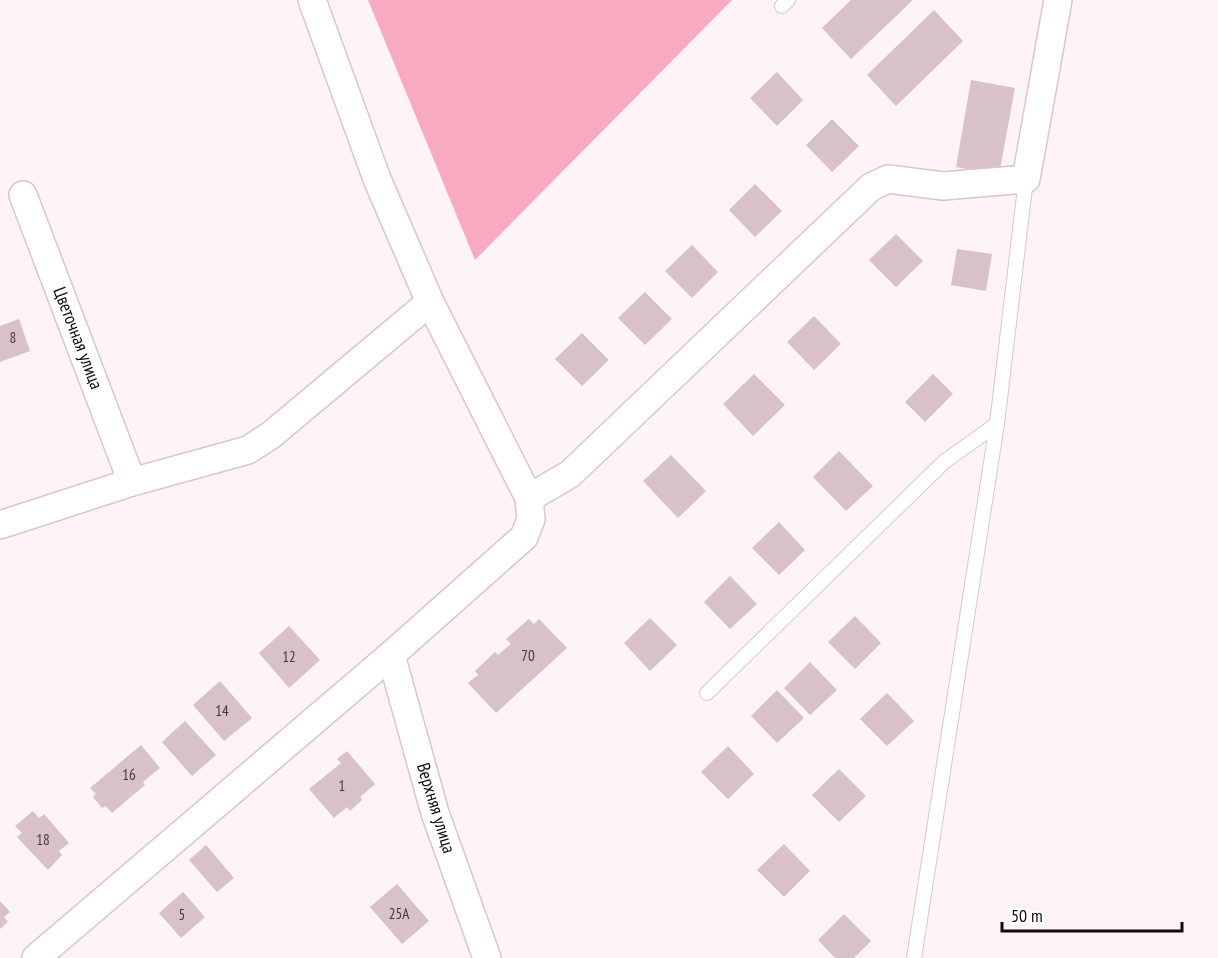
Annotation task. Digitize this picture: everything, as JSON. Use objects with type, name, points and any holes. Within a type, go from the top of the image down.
[{"type":"street","points":[[36,958],[391,655],[525,537],[531,519],[529,498],[430,302],[377,179],[312,0]]},
{"type":"street","points":[[529,498],[570,474],[871,187],[888,179],[943,186],[1026,179],[1058,0]]},
{"type":"street","name":"Цветочная улица","points":[[23,195],[132,482]]},
{"type":"street","points":[[0,525],[132,482],[248,450],[271,435],[430,302]]},
{"type":"street","name":"Верхняя улица","points":[[391,655],[435,813],[487,958]]},
{"type":"lane","points":[[914,958],[997,424],[1026,179]]},
{"type":"lane","points":[[706,693],[944,462],[997,424]]},
{"type":"shaded area","points":[[368,0],[732,0],[475,260]]},
{"type":"building","points":[[851,0],[913,0],[851,59],[822,28]]},
{"type":"building","points":[[934,10],[963,41],[896,106],[867,75]]},
{"type":"building","points":[[777,72],[803,100],[777,126],[750,98]]},
{"type":"building","points":[[971,80],[1015,88],[999,175],[956,167]]},
{"type":"building","points":[[832,119],[859,146],[832,172],[806,145]]},
{"type":"building","points":[[755,184],[782,211],[755,237],[729,210]]},
{"type":"building","points":[[896,234],[923,261],[896,287],[869,260]]},
{"type":"building","points":[[692,245],[718,272],[692,298],[665,271]]},
{"type":"building","points":[[957,249],[992,254],[986,291],[951,285]]},
{"type":"building","points":[[645,292],[672,319],[645,345],[618,318]]},
{"type":"building","points":[[814,316],[841,344],[814,370],[787,342]]},
{"type":"building","points":[[19,319],[30,351],[0,362],[0,326]]},
{"type":"building","points":[[582,333],[609,360],[582,386],[555,359]]},
{"type":"building","points":[[754,374],[785,405],[753,436],[723,404]]},
{"type":"building","points":[[933,374],[953,394],[925,422],[905,402]]},
{"type":"building","points":[[839,451],[873,486],[846,511],[813,477]]},
{"type":"building","points":[[671,455],[706,491],[678,518],[643,481]]},
{"type":"building","points":[[779,522],[805,550],[779,575],[752,548]]},
{"type":"building","points":[[730,576],[757,604],[730,629],[704,602]]},
{"type":"building","points":[[855,616],[881,643],[855,669],[828,642]]},
{"type":"building","points":[[650,618],[677,645],[650,671],[624,643]]},
{"type":"building","points":[[529,619],[534,624],[539,619],[567,648],[496,713],[468,683],[478,675],[475,671],[495,652],[498,655],[511,644],[506,639]]},
{"type":"building","points":[[289,626],[320,660],[289,688],[259,653]]},
{"type":"building","points":[[810,662],[837,690],[810,715],[784,688]]},
{"type":"building","points":[[220,681],[252,718],[224,741],[193,705]]},
{"type":"building","points":[[777,690],[804,718],[777,743],[751,716]]},
{"type":"building","points":[[887,693],[914,721],[887,746],[860,719]]},
{"type":"building","points":[[185,721],[216,755],[192,776],[162,742]]},
{"type":"building","points":[[141,745],[160,768],[143,782],[145,785],[112,813],[106,806],[102,808],[93,797],[96,794],[90,788]]},
{"type":"building","points":[[728,746],[754,774],[728,799],[701,772]]},
{"type":"building","points":[[347,751],[375,784],[360,797],[362,800],[350,811],[347,807],[334,818],[309,789],[341,763],[337,759]]},
{"type":"building","points":[[839,769],[866,796],[839,822],[812,795]]},
{"type":"building","points":[[33,811],[39,818],[44,814],[69,843],[59,851],[62,855],[48,870],[17,837],[22,833],[15,826]]},
{"type":"building","points":[[784,844],[810,871],[784,897],[757,870]]},
{"type":"building","points":[[206,845],[234,878],[217,892],[189,860]]},
{"type":"building","points":[[397,884],[429,921],[402,944],[370,907]]},
{"type":"building","points":[[183,892],[205,917],[181,938],[159,913]]},
{"type":"building","points":[[0,901],[10,912],[4,917],[8,922],[0,929]]},
{"type":"building","points":[[844,914],[871,941],[854,958],[835,958],[818,940]]}]
